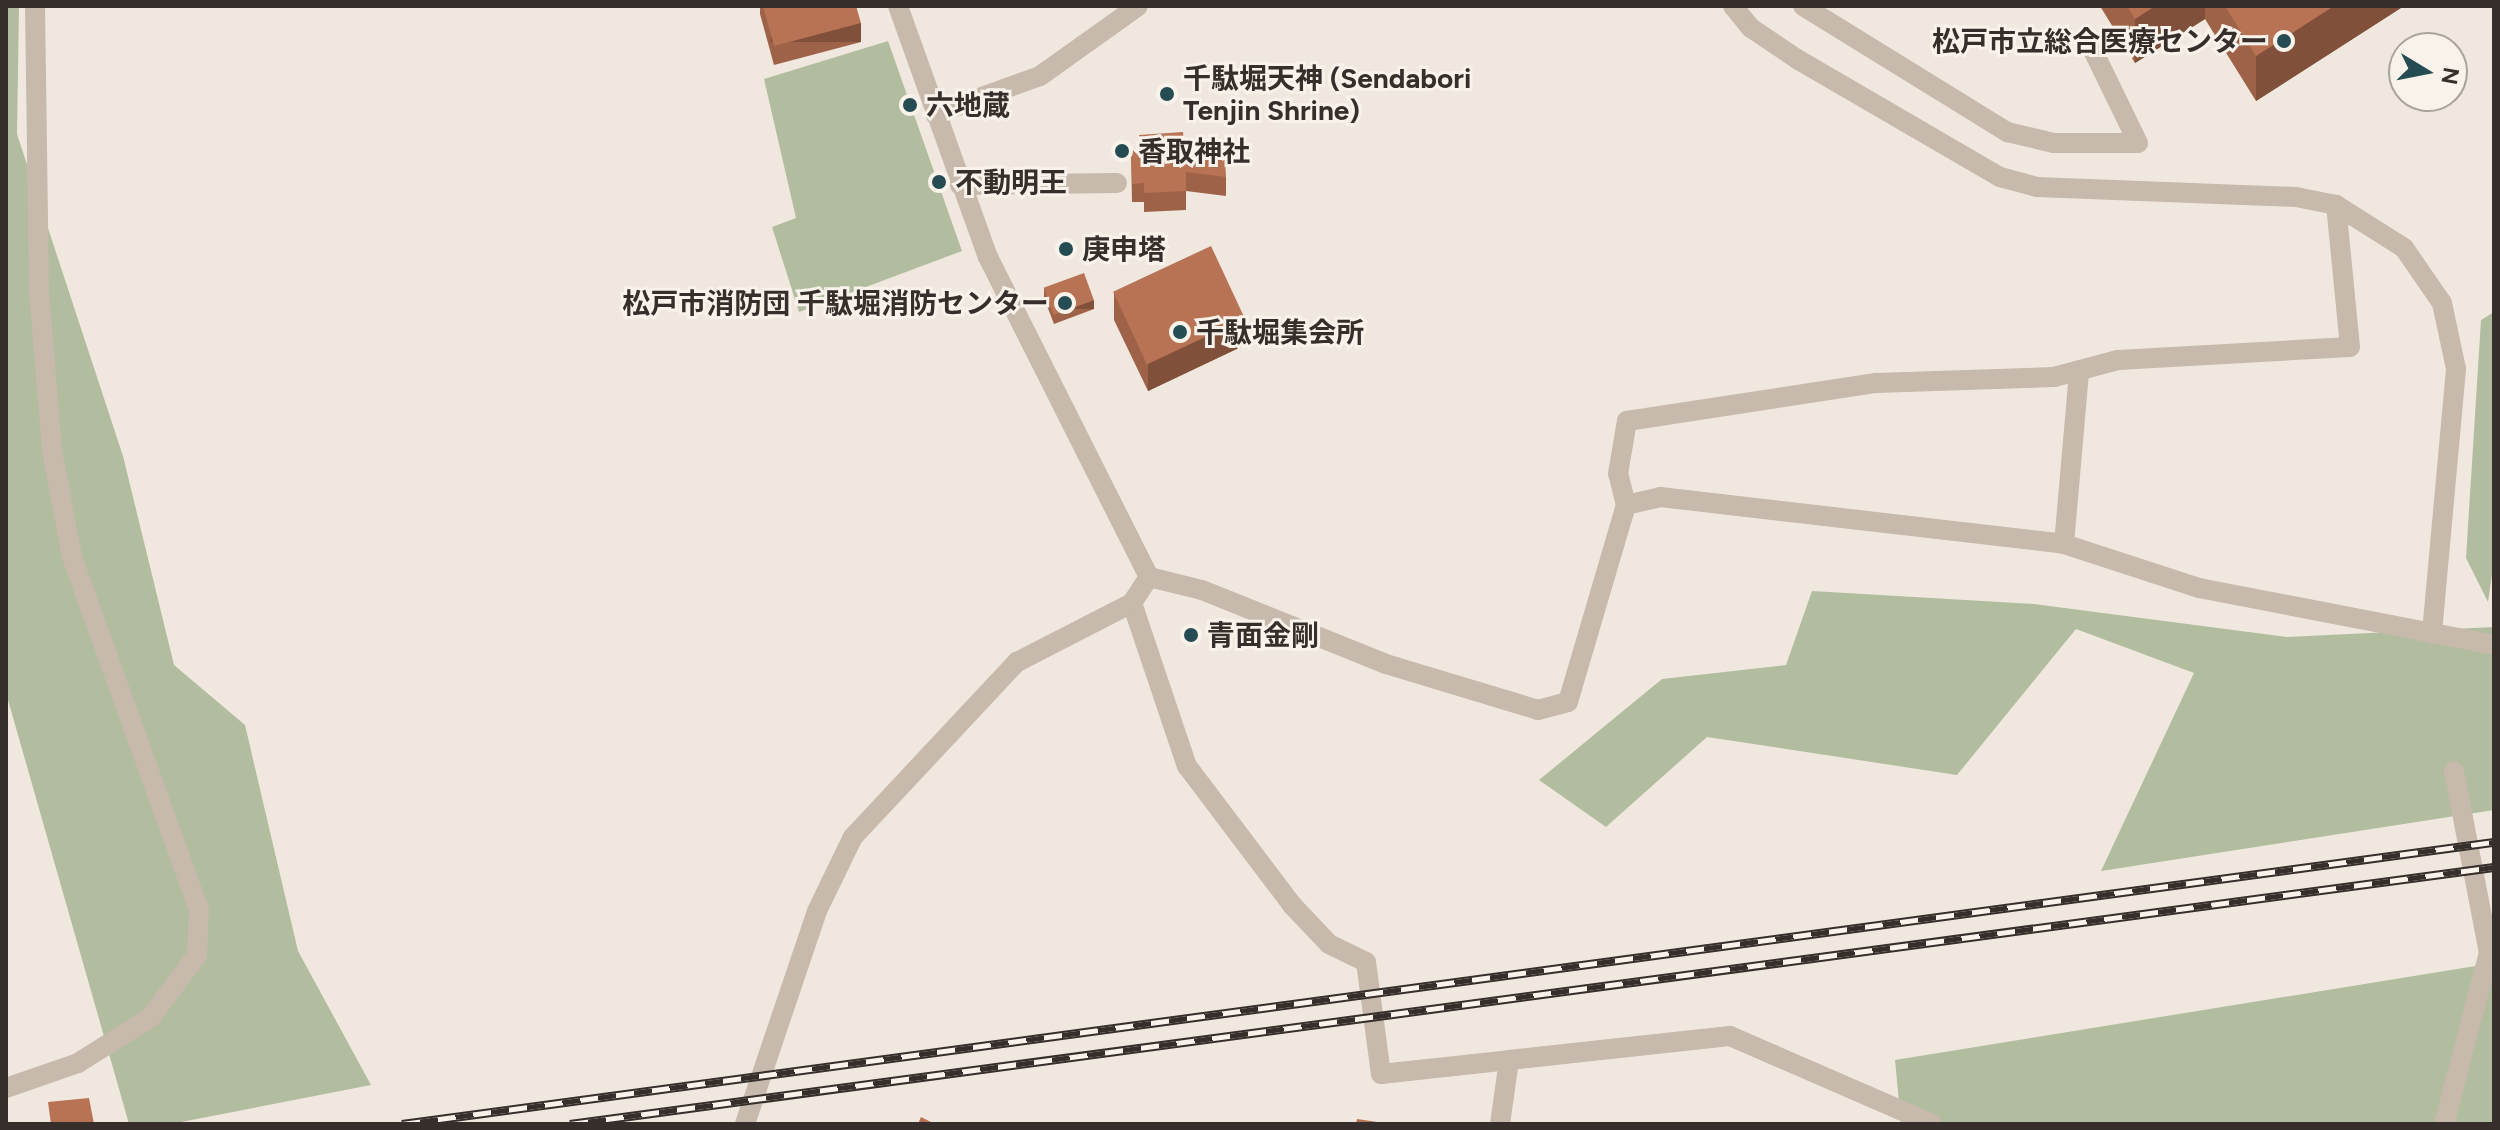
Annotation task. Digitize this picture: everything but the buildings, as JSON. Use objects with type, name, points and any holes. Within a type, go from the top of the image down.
[{"type":"street","points":[[6,1088],[78,1063],[151,1017],[197,955],[199,910],[72,557],[52,450],[39,291],[35,6]]},
{"type":"street","points":[[898,6],[988,257],[1149,577],[1202,590],[1386,664],[1555,709],[1568,702],[1626,505],[1618,474],[1627,421],[1654,422],[1876,383],[2079,371],[2118,360],[2350,347],[2336,205]]},
{"type":"street","points":[[935,114],[1040,76],[1138,6]]},
{"type":"street","points":[[1733,6],[1751,28],[1797,59],[2000,177],[2037,187],[2296,197],[2336,205],[2404,248],[2426,274],[2452,333],[2456,369],[2432,634]]},
{"type":"street","points":[[1803,6],[2007,132],[2054,143],[2138,143],[2089,42]]},
{"type":"street","points":[[960,185],[1117,183]]},
{"type":"street","points":[[2064,544],[2079,371]]},
{"type":"street","points":[[1626,505],[1660,497],[2064,544],[2199,588],[2494,645]]},
{"type":"street","points":[[745,1124],[771,1039],[817,911],[871,815],[1017,662],[1132,603],[1149,577]]},
{"type":"street","points":[[1132,603],[1187,766],[1292,905],[1329,944],[1366,962],[1381,1074],[1730,1036],[1932,1124]]},
{"type":"street","points":[[2444,1124],[2489,953],[2454,771]]},
{"type":"street","points":[[1500,1124],[1509,1060]]},
{"type":"green space","points":[[6,6],[19,6],[17,134],[123,456],[174,665],[245,725],[298,951],[371,1085],[171,1124],[129,1124],[6,693]]},
{"type":"green space","points":[[888,41],[962,251],[799,312],[772,227],[796,218],[764,79]]},
{"type":"green space","points":[[2494,312],[2494,561],[2488,602],[2466,558],[2481,320]]},
{"type":"green space","points":[[1812,591],[2034,604],[2287,637],[2494,627],[2494,810],[2101,871],[2194,673],[2076,629],[1957,775],[1707,737],[1606,827],[1539,780],[1662,679],[1786,665]]},
{"type":"green space","points":[[2494,963],[2494,1124],[1901,1124],[1895,1060]]},
{"type":"railway","points":[[402,1124],[2494,842]]},
{"type":"railway","points":[[570,1124],[2494,867]]},
{"type":"place","name":"松戸市立総合医療センター","points":[[2284,41]]},
{"type":"place","name":"千駄堀天神 (Sendabori Tenjin Shrine)","points":[[1167,94]]},
{"type":"place","name":"六地蔵","points":[[910,105]]},
{"type":"place","name":"香取神社","points":[[1122,151]]},
{"type":"place","name":"不動明王","points":[[939,182]]},
{"type":"place","name":"庚申塔","points":[[1066,249]]},
{"type":"place","name":"松戸市消防団 千駄堀消防センター","points":[[1065,303]]},
{"type":"place","name":"千駄堀集会所","points":[[1180,332]]},
{"type":"place","name":"青面金剛","points":[[1191,635]]}]
